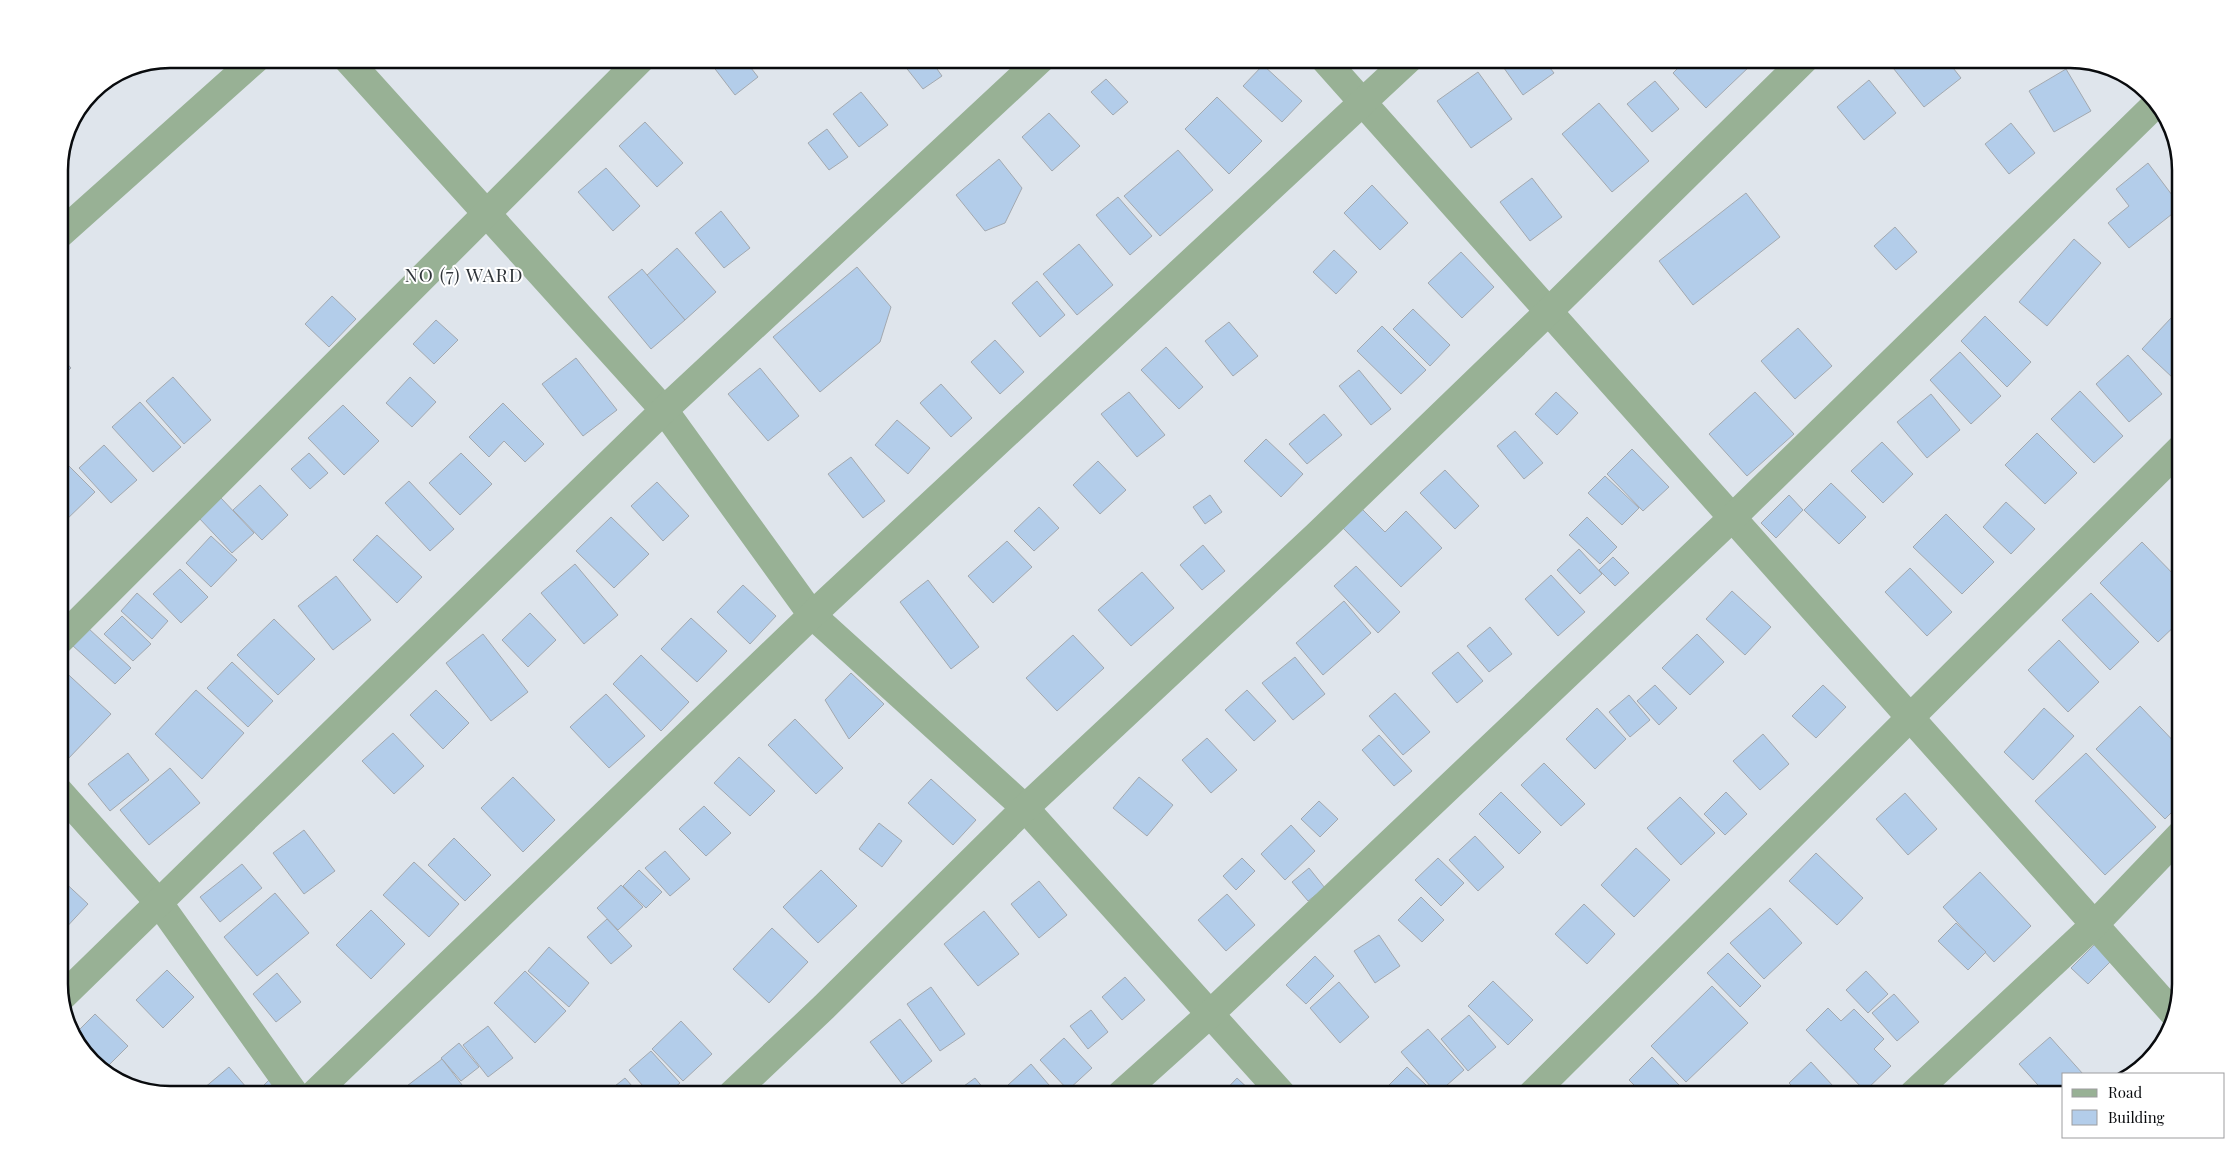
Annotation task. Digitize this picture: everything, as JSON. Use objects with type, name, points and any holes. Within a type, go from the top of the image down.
[{"type":"street","points":[[68,227],[246,68]]},
{"type":"street","points":[[355,68],[664,410],[812,615],[1025,808],[1275,1086]]},
{"type":"street","points":[[68,632],[632,68]]},
{"type":"street","points":[[68,991],[664,410],[1031,68]]},
{"type":"street","points":[[1332,68],[1732,518],[1911,716],[2169,1009]]},
{"type":"street","points":[[322,1086],[812,615],[1399,68]]},
{"type":"street","points":[[740,1086],[824,1007],[1025,808],[1317,534],[1549,311],[1797,68]]},
{"type":"street","points":[[1131,1086],[1210,1014],[1732,518],[2151,108]]},
{"type":"street","points":[[1540,1086],[2172,457]]},
{"type":"street","points":[[68,801],[159,903],[289,1086]]},
{"type":"street","points":[[1922,1086],[2094,925],[2172,843]]},
{"type":"building","points":[[714,68],[751,68],[758,77],[735,95]]},
{"type":"building","points":[[906,68],[936,68],[942,76],[923,89]]},
{"type":"building","points":[[1260,68],[1266,68],[1302,101],[1282,122],[1243,86]]},
{"type":"building","points":[[1504,68],[1550,68],[1554,73],[1523,95]]},
{"type":"building","points":[[1678,68],[1748,68],[1706,108],[1673,73]]},
{"type":"building","points":[[1893,68],[1953,68],[1961,78],[1924,107]]},
{"type":"building","points":[[2066,69],[2091,111],[2054,132],[2029,91]]},
{"type":"building","points":[[1478,72],[1512,119],[1471,148],[1437,101]]},
{"type":"building","points":[[1106,79],[1128,102],[1113,115],[1091,92]]},
{"type":"building","points":[[1869,80],[1896,113],[1864,140],[1837,107]]},
{"type":"building","points":[[1655,81],[1679,109],[1652,132],[1627,104]]},
{"type":"building","points":[[861,92],[888,125],[859,147],[833,114]]},
{"type":"building","points":[[1217,97],[1262,141],[1229,174],[1185,129]]},
{"type":"building","points":[[1599,103],[1649,161],[1612,192],[1562,134]]},
{"type":"building","points":[[1049,113],[1080,146],[1052,171],[1022,137]]},
{"type":"building","points":[[645,122],[683,163],[657,187],[619,146]]},
{"type":"building","points":[[2011,123],[2035,153],[2009,174],[1985,144]]},
{"type":"building","points":[[827,129],[848,157],[829,170],[808,143]]},
{"type":"building","points":[[1178,150],[1213,190],[1160,236],[1124,196]]},
{"type":"building","points":[[999,159],[1022,188],[1005,223],[985,231],[956,195]]},
{"type":"building","points":[[2148,163],[2172,195],[2172,214],[2129,248],[2108,223],[2129,206],[2116,189]]},
{"type":"building","points":[[606,168],[640,206],[613,231],[578,192]]},
{"type":"building","points":[[1532,178],[1562,217],[1530,241],[1500,202]]},
{"type":"building","points":[[1372,185],[1408,223],[1380,250],[1344,213]]},
{"type":"building","points":[[1746,193],[1780,237],[1693,305],[1659,261]]},
{"type":"building","points":[[1118,197],[1152,236],[1130,255],[1096,215]]},
{"type":"building","points":[[721,211],[750,248],[724,268],[695,233]]},
{"type":"building","points":[[1895,227],[1917,252],[1896,270],[1874,246]]},
{"type":"building","points":[[2074,239],[2101,263],[2047,326],[2019,302]]},
{"type":"building","points":[[1079,244],[1113,285],[1077,315],[1043,274]]},
{"type":"building","points":[[677,248],[716,292],[685,320],[646,276]]},
{"type":"building","points":[[1334,250],[1357,272],[1336,294],[1313,272]]},
{"type":"building","points":[[1461,252],[1494,287],[1462,318],[1428,283]]},
{"type":"building","points":[[857,267],[891,307],[880,342],[820,392],[773,337]]},
{"type":"building","points":[[642,269],[685,320],[651,349],[608,297]]},
{"type":"building","points":[[1037,281],[1065,315],[1040,337],[1012,303]]},
{"type":"building","points":[[332,296],[356,319],[329,347],[305,324]]},
{"type":"building","points":[[1413,309],[1450,345],[1430,366],[1393,329]]},
{"type":"building","points":[[1985,316],[2031,362],[2007,387],[1961,341]]},
{"type":"building","points":[[2171,318],[2172,319],[2172,377],[2142,349]]},
{"type":"building","points":[[436,320],[458,340],[434,364],[413,344]]},
{"type":"building","points":[[1229,322],[1258,356],[1233,376],[1205,341]]},
{"type":"building","points":[[1382,326],[1426,370],[1401,394],[1357,351]]},
{"type":"building","points":[[1798,328],[1832,366],[1795,399],[1761,361]]},
{"type":"building","points":[[995,340],[1024,372],[1000,394],[971,362]]},
{"type":"building","points":[[1166,347],[1203,387],[1179,409],[1141,370]]},
{"type":"building","points":[[1960,352],[2001,396],[1971,424],[1930,380]]},
{"type":"building","points":[[2128,355],[2162,394],[2129,422],[2096,384]]},
{"type":"building","points":[[576,358],[617,410],[583,436],[542,384]]},
{"type":"building","points":[[760,368],[799,416],[768,441],[728,394]]},
{"type":"building","points":[[1359,370],[1391,409],[1371,425],[1339,386]]},
{"type":"building","points":[[173,377],[211,420],[184,444],[146,401]]},
{"type":"building","points":[[410,377],[436,402],[412,427],[386,403]]},
{"type":"building","points":[[941,384],[972,418],[951,437],[920,403]]},
{"type":"building","points":[[2080,391],[2123,436],[2094,463],[2051,419]]},
{"type":"building","points":[[1129,392],[1165,435],[1137,457],[1101,414]]},
{"type":"building","points":[[1556,392],[1578,413],[1557,435],[1535,414]]},
{"type":"building","points":[[1755,392],[1794,434],[1747,476],[1709,434]]},
{"type":"building","points":[[1931,394],[1960,430],[1927,458],[1897,422]]},
{"type":"building","points":[[140,402],[181,447],[153,472],[112,427]]},
{"type":"building","points":[[503,403],[544,444],[525,462],[504,441],[489,457],[469,437]]},
{"type":"building","points":[[343,405],[379,441],[344,475],[308,438]]},
{"type":"building","points":[[1324,414],[1342,435],[1307,464],[1289,444]]},
{"type":"building","points":[[897,420],[930,448],[908,474],[875,445]]},
{"type":"building","points":[[1515,431],[1543,463],[1524,479],[1497,446]]},
{"type":"building","points":[[2037,433],[2077,473],[2045,504],[2005,465]]},
{"type":"building","points":[[1266,439],[1303,474],[1281,497],[1244,461]]},
{"type":"building","points":[[1882,442],[1913,474],[1883,503],[1851,471]]},
{"type":"building","points":[[104,445],[137,480],[111,503],[79,468]]},
{"type":"building","points":[[1632,449],[1669,487],[1643,511],[1607,474]]},
{"type":"building","points":[[309,453],[328,473],[310,489],[291,469]]},
{"type":"building","points":[[461,453],[492,484],[460,515],[429,483]]},
{"type":"building","points":[[851,457],[885,501],[863,518],[828,474]]},
{"type":"building","points":[[1098,461],[1126,490],[1100,514],[1073,485]]},
{"type":"building","points":[[68,465],[95,492],[68,518]]},
{"type":"building","points":[[1445,470],[1479,506],[1455,529],[1420,493]]},
{"type":"building","points":[[1605,476],[1639,508],[1622,525],[1588,493]]},
{"type":"building","points":[[409,481],[454,529],[430,551],[385,503]]},
{"type":"building","points":[[657,482],[689,516],[663,541],[631,506]]},
{"type":"building","points":[[1831,483],[1866,517],[1839,544],[1804,510]]},
{"type":"building","points":[[260,485],[288,515],[262,540],[233,510]]},
{"type":"building","points":[[1210,495],[1222,512],[1205,524],[1193,507]]},
{"type":"building","points":[[1789,495],[1803,510],[1776,538],[1761,523]]},
{"type":"building","points":[[221,498],[254,533],[232,553],[199,518]]},
{"type":"building","points":[[2006,502],[2035,529],[2011,554],[1983,527]]},
{"type":"building","points":[[1039,507],[1059,528],[1034,551],[1014,531]]},
{"type":"building","points":[[1362,509],[1385,532],[1406,511],[1442,548],[1401,587],[1342,527]]},
{"type":"building","points":[[1946,514],[1994,562],[1962,594],[1913,547]]},
{"type":"building","points":[[611,517],[649,554],[614,588],[576,551]]},
{"type":"building","points":[[1587,517],[1617,547],[1600,564],[1569,535]]},
{"type":"building","points":[[377,535],[422,577],[397,603],[353,560]]},
{"type":"building","points":[[211,536],[237,560],[211,587],[186,563]]},
{"type":"building","points":[[1007,541],[1032,567],[993,603],[968,576]]},
{"type":"building","points":[[2142,542],[2172,573],[2172,629],[2158,642],[2100,583]]},
{"type":"building","points":[[1203,545],[1225,571],[1202,590],[1180,565]]},
{"type":"building","points":[[1579,549],[1602,574],[1580,594],[1557,570]]},
{"type":"building","points":[[1613,557],[1629,573],[1615,586],[1599,570]]},
{"type":"building","points":[[575,564],[618,615],[584,644],[541,593]]},
{"type":"building","points":[[1356,566],[1400,612],[1378,633],[1334,586]]},
{"type":"building","points":[[1910,568],[1952,612],[1927,636],[1885,592]]},
{"type":"building","points":[[180,569],[208,597],[181,623],[153,594]]},
{"type":"building","points":[[1142,572],[1174,608],[1131,646],[1098,610]]},
{"type":"building","points":[[1551,575],[1585,612],[1558,636],[1525,599]]},
{"type":"building","points":[[336,576],[371,620],[333,650],[298,606]]},
{"type":"building","points":[[928,580],[979,647],[951,669],[900,602]]},
{"type":"building","points":[[743,585],[776,616],[750,644],[717,612]]},
{"type":"building","points":[[1732,591],[1771,627],[1745,655],[1706,619]]},
{"type":"building","points":[[137,593],[168,621],[152,639],[121,611]]},
{"type":"building","points":[[2091,593],[2139,642],[2110,670],[2062,620]]},
{"type":"building","points":[[1344,601],[1371,633],[1323,675],[1296,643]]},
{"type":"building","points":[[530,613],[556,640],[528,667],[502,640]]},
{"type":"building","points":[[122,616],[151,644],[133,661],[104,634]]},
{"type":"building","points":[[691,618],[727,651],[697,682],[661,649]]},
{"type":"building","points":[[274,619],[315,659],[278,695],[237,655]]},
{"type":"building","points":[[1490,627],[1512,654],[1489,672],[1467,646]]},
{"type":"building","points":[[88,628],[131,668],[115,684],[72,645]]},
{"type":"building","points":[[483,634],[528,692],[491,721],[446,663]]},
{"type":"building","points":[[1697,634],[1724,662],[1690,695],[1662,668]]},
{"type":"building","points":[[1073,635],[1104,668],[1057,711],[1026,678]]},
{"type":"building","points":[[2059,640],[2099,682],[2068,712],[2028,670]]},
{"type":"building","points":[[1458,652],[1483,681],[1457,703],[1432,673]]},
{"type":"building","points":[[641,655],[689,702],[661,731],[613,684]]},
{"type":"building","points":[[1295,657],[1325,694],[1293,720],[1262,683]]},
{"type":"building","points":[[232,662],[273,701],[248,727],[207,688]]},
{"type":"building","points":[[851,673],[884,704],[849,739],[825,700]]},
{"type":"building","points":[[68,674],[111,714],[68,759]]},
{"type":"building","points":[[1655,685],[1677,708],[1659,725],[1637,701]]},
{"type":"building","points":[[1823,685],[1846,707],[1816,738],[1792,716]]},
{"type":"building","points":[[196,690],[244,733],[202,779],[155,734]]},
{"type":"building","points":[[436,690],[469,723],[443,749],[410,715]]},
{"type":"building","points":[[1247,690],[1276,721],[1254,741],[1225,710]]},
{"type":"building","points":[[1395,693],[1430,732],[1403,755],[1369,716]]},
{"type":"building","points":[[606,694],[645,736],[609,768],[570,727]]},
{"type":"building","points":[[1629,695],[1650,720],[1630,737],[1609,712]]},
{"type":"building","points":[[2140,706],[2172,740],[2172,812],[2165,819],[2096,749]]},
{"type":"building","points":[[1597,708],[1626,739],[1595,769],[1566,739]]},
{"type":"building","points":[[2044,708],[2074,736],[2033,780],[2004,752]]},
{"type":"building","points":[[795,719],[843,768],[816,794],[768,745]]},
{"type":"building","points":[[393,733],[424,766],[394,794],[362,761]]},
{"type":"building","points":[[1763,734],[1789,764],[1760,790],[1733,761]]},
{"type":"building","points":[[1379,735],[1412,771],[1394,786],[1362,750]]},
{"type":"building","points":[[1207,738],[1237,770],[1211,793],[1182,760]]},
{"type":"building","points":[[128,753],[149,780],[110,811],[88,784]]},
{"type":"building","points":[[2086,753],[2156,827],[2105,875],[2035,801]]},
{"type":"building","points":[[739,757],[775,791],[750,816],[714,783]]},
{"type":"building","points":[[1544,763],[1585,804],[1561,826],[1521,785]]},
{"type":"building","points":[[170,768],[200,803],[149,845],[120,810]]},
{"type":"building","points":[[513,777],[555,820],[523,852],[481,808]]},
{"type":"building","points":[[1139,777],[1173,805],[1147,836],[1113,808]]},
{"type":"building","points":[[931,779],[976,820],[953,845],[908,803]]},
{"type":"building","points":[[1501,792],[1541,832],[1519,854],[1479,814]]},
{"type":"building","points":[[1726,792],[1747,814],[1725,835],[1704,814]]},
{"type":"building","points":[[1905,793],[1937,829],[1908,855],[1876,819]]},
{"type":"building","points":[[1680,797],[1715,833],[1681,865],[1647,828]]},
{"type":"building","points":[[1319,801],[1338,819],[1320,837],[1301,819]]},
{"type":"building","points":[[704,806],[731,833],[706,856],[679,829]]},
{"type":"building","points":[[879,823],[902,841],[882,867],[859,849]]},
{"type":"building","points":[[1291,825],[1315,851],[1285,880],[1261,854]]},
{"type":"building","points":[[304,830],[335,871],[304,894],[273,853]]},
{"type":"building","points":[[1475,836],[1504,867],[1478,891],[1449,860]]},
{"type":"building","points":[[454,838],[491,875],[465,901],[428,865]]},
{"type":"building","points":[[1636,848],[1670,880],[1634,917],[1601,885]]},
{"type":"building","points":[[665,851],[690,879],[670,896],[645,868]]},
{"type":"building","points":[[1816,853],[1863,898],[1837,925],[1789,881]]},
{"type":"building","points":[[1242,858],[1255,871],[1236,890],[1223,876]]},
{"type":"building","points":[[1438,858],[1464,883],[1441,906],[1415,880]]},
{"type":"building","points":[[414,862],[459,904],[429,937],[383,895]]},
{"type":"building","points":[[242,864],[262,888],[220,922],[200,897]]},
{"type":"building","points":[[1309,868],[1325,888],[1308,901],[1292,882]]},
{"type":"building","points":[[639,870],[662,892],[646,908],[623,886]]},
{"type":"building","points":[[821,870],[857,906],[818,943],[783,907]]},
{"type":"building","points":[[1980,872],[2031,926],[1994,962],[1943,907]]},
{"type":"building","points":[[1039,881],[1067,915],[1039,938],[1011,904]]},
{"type":"building","points":[[68,885],[88,904],[68,926]]},
{"type":"building","points":[[621,885],[643,907],[618,930],[597,908]]},
{"type":"building","points":[[275,893],[309,933],[257,976],[224,937]]},
{"type":"building","points":[[1227,894],[1255,925],[1226,951],[1198,920]]},
{"type":"building","points":[[1421,897],[1444,920],[1422,942],[1398,920]]},
{"type":"building","points":[[1584,904],[1615,934],[1587,964],[1555,934]]},
{"type":"building","points":[[1770,908],[1802,943],[1764,979],[1730,943]]},
{"type":"building","points":[[371,910],[405,944],[371,979],[336,945]]},
{"type":"building","points":[[984,911],[1019,954],[978,986],[944,944]]},
{"type":"building","points":[[607,919],[632,946],[611,964],[587,937]]},
{"type":"building","points":[[1956,923],[1986,952],[1968,970],[1938,941]]},
{"type":"building","points":[[772,928],[808,962],[769,1003],[733,969]]},
{"type":"building","points":[[1379,935],[1400,966],[1375,983],[1354,951]]},
{"type":"building","points":[[2096,943],[2112,960],[2088,984],[2071,968]]},
{"type":"building","points":[[549,947],[589,983],[569,1007],[528,971]]},
{"type":"building","points":[[1728,953],[1761,986],[1740,1007],[1707,973]]},
{"type":"building","points":[[1315,956],[1334,976],[1306,1004],[1286,985]]},
{"type":"building","points":[[167,970],[194,997],[163,1028],[136,1000]]},
{"type":"building","points":[[525,971],[566,1011],[535,1043],[494,1003]]},
{"type":"building","points":[[1866,971],[1888,994],[1868,1013],[1846,990]]},
{"type":"building","points":[[277,973],[301,1002],[276,1022],[253,994]]},
{"type":"building","points":[[1125,977],[1145,1000],[1122,1020],[1102,997]]},
{"type":"building","points":[[1493,981],[1533,1020],[1508,1045],[1468,1006]]},
{"type":"building","points":[[1339,982],[1369,1017],[1340,1043],[1310,1008]]},
{"type":"building","points":[[1712,986],[1748,1023],[1686,1082],[1651,1046]]},
{"type":"building","points":[[931,987],[965,1034],[940,1051],[907,1004]]},
{"type":"building","points":[[1894,994],[1919,1022],[1897,1041],[1872,1013]]},
{"type":"building","points":[[1828,1008],[1841,1021],[1854,1009],[1884,1039],[1874,1049],[1891,1066],[1870,1086],[1860,1086],[1806,1030]]},
{"type":"building","points":[[1091,1010],[1108,1032],[1088,1049],[1070,1026]]},
{"type":"building","points":[[95,1014],[128,1046],[109,1065],[93,1051],[79,1030]]},
{"type":"building","points":[[1469,1015],[1496,1047],[1468,1071],[1441,1039]]},
{"type":"building","points":[[900,1019],[932,1061],[902,1084],[870,1042]]},
{"type":"building","points":[[681,1021],[712,1054],[683,1081],[652,1049]]},
{"type":"building","points":[[488,1026],[513,1058],[488,1077],[463,1045]]},
{"type":"building","points":[[1428,1029],[1464,1070],[1446,1086],[1430,1086],[1401,1052]]},
{"type":"building","points":[[2050,1037],[2082,1073],[2062,1073],[2062,1086],[2039,1086],[2019,1064]]},
{"type":"building","points":[[1064,1038],[1092,1068],[1072,1086],[1064,1086],[1040,1060]]},
{"type":"building","points":[[459,1043],[479,1067],[461,1081],[441,1058]]},
{"type":"building","points":[[651,1051],[680,1083],[676,1086],[643,1086],[629,1070]]},
{"type":"building","points":[[1652,1057],[1679,1085],[1635,1086],[1629,1080]]},
{"type":"building","points":[[442,1059],[463,1086],[407,1086]]},
{"type":"building","points":[[1811,1062],[1833,1086],[1792,1086],[1789,1083]]},
{"type":"building","points":[[1031,1064],[1049,1085],[1009,1086]]},
{"type":"building","points":[[229,1067],[245,1086],[206,1086]]},
{"type":"building","points":[[1407,1067],[1426,1085],[1425,1086],[1388,1086]]},
{"type":"building","points":[[625,1078],[632,1086],[615,1086]]},
{"type":"building","points":[[975,1078],[982,1086],[964,1086]]},
{"type":"building","points":[[1237,1078],[1246,1086],[1230,1086]]},
{"type":"building","points":[[269,1080],[275,1086],[263,1086]]},
{"type":"district","name":"NO (7) WARD","points":[[464,275]]}]
